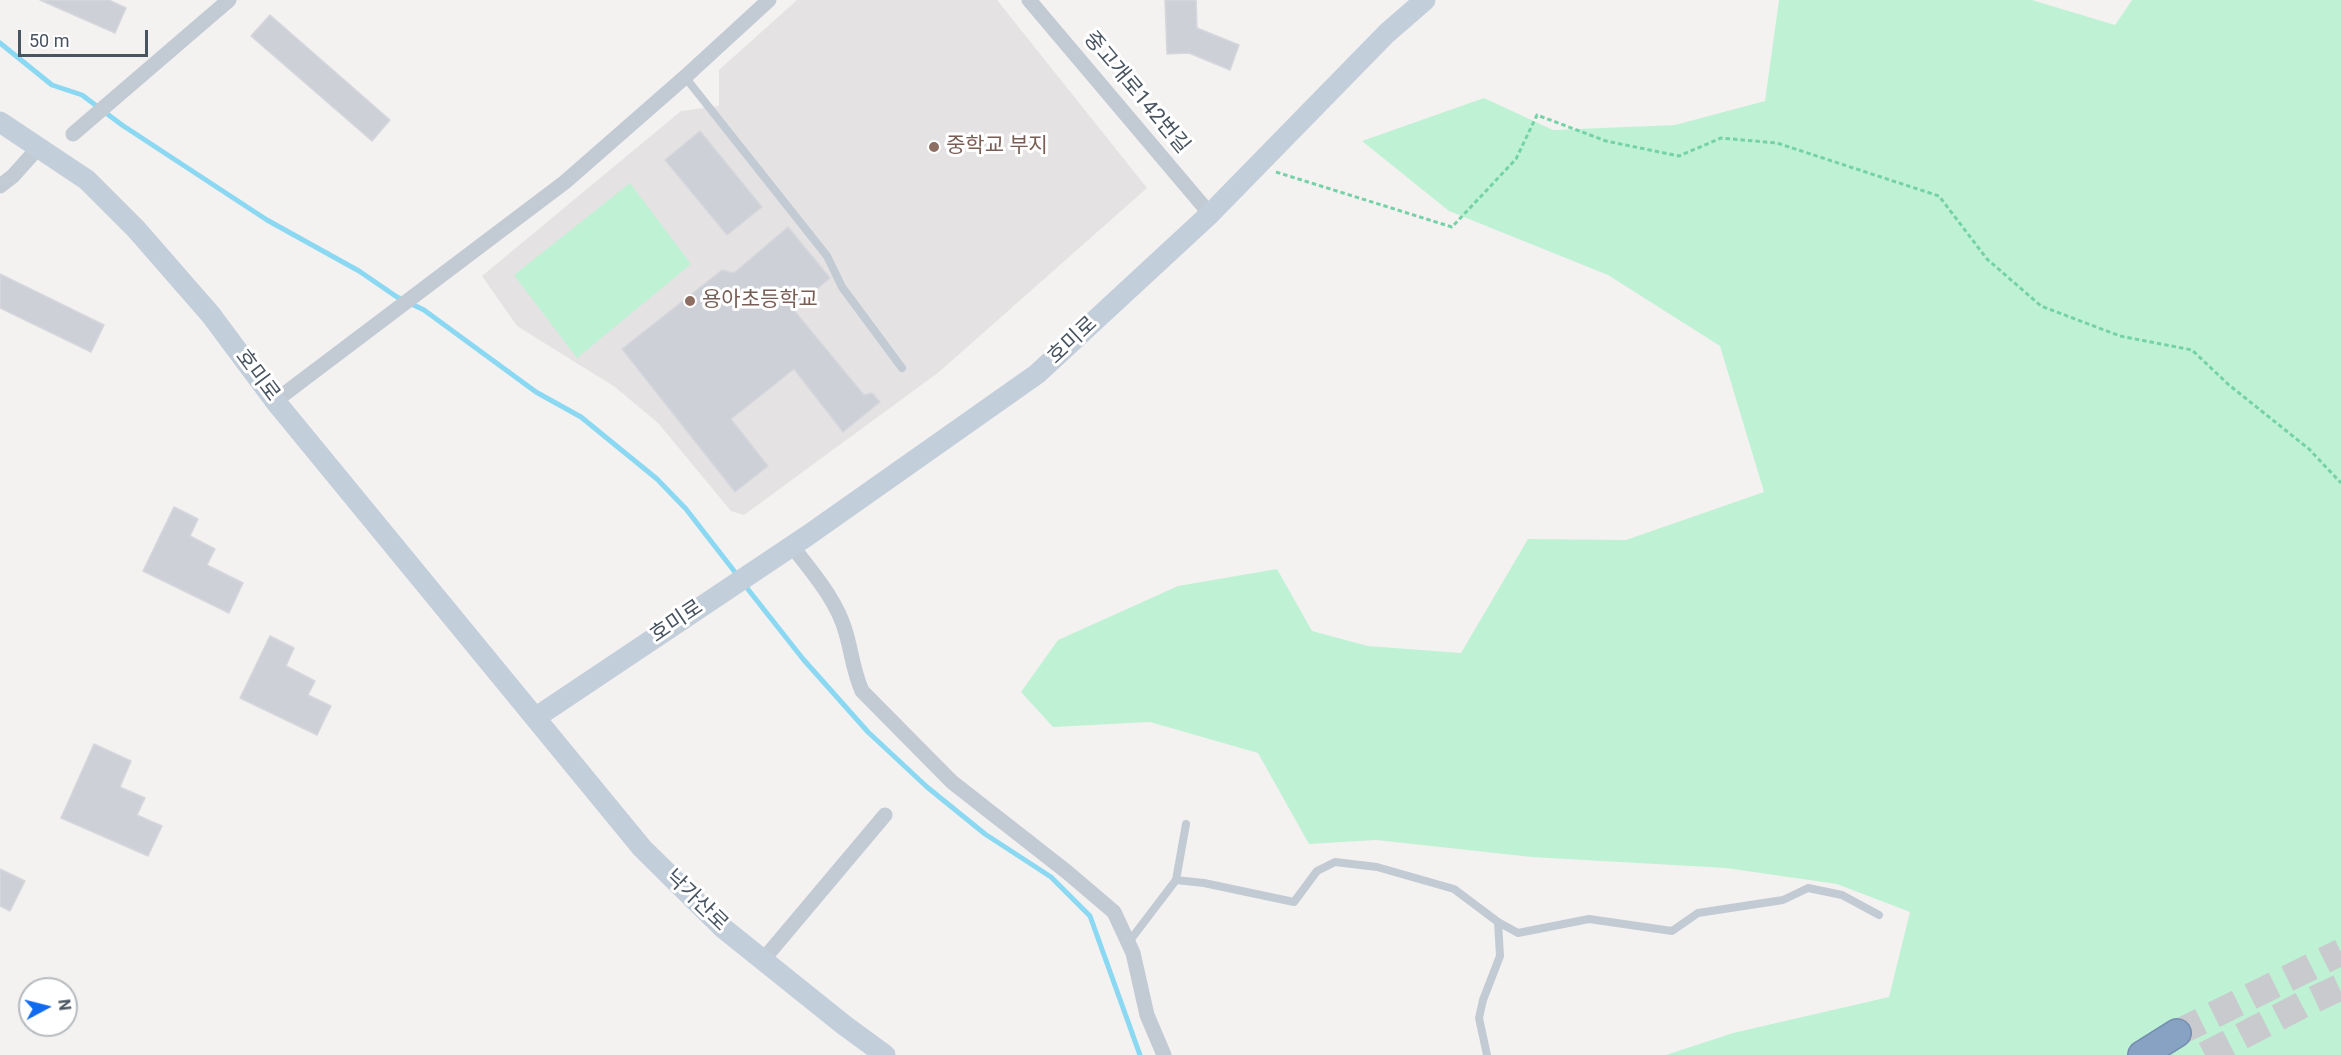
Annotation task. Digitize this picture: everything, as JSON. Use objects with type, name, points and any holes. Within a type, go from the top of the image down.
[{"type":"highway","points":[[2142,1055],[2177,1033]]},
{"type":"street","points":[[74,134],[229,0]]},
{"type":"street","points":[[276,401],[565,182],[686,77],[769,0]]},
{"type":"street","name":"중고개로142번길","points":[[1029,0],[1210,214]]},
{"type":"street","name":"호미로","points":[[0,122],[87,180],[136,229],[211,315],[276,401],[535,718],[792,546],[1037,374],[1210,214],[1387,33],[1425,0]]},
{"type":"street","points":[[0,186],[13,176],[38,148]]},
{"type":"street","points":[[792,546],[825,590],[846,632],[853,672],[862,691],[952,782],[1114,912],[1133,953],[1147,1015],[1164,1055]]},
{"type":"street","name":"낙가산로","points":[[535,718],[642,848],[723,928],[885,1055]]},
{"type":"street","points":[[763,960],[885,815]]},
{"type":"lane","points":[[686,77],[827,256],[842,287],[902,368]]},
{"type":"lane","points":[[1128,942],[1176,880],[1186,824]]},
{"type":"lane","points":[[1176,880],[1204,883],[1294,903],[1317,871],[1335,862],[1377,867],[1454,889],[1498,922],[1518,933],[1589,919],[1672,932],[1698,913],[1783,900],[1808,888],[1842,894],[1879,915]]},
{"type":"lane","points":[[1487,1055],[1479,1018],[1483,1000],[1500,956],[1498,922]]},
{"type":"path","points":[[1257,166],[1452,227],[1516,159],[1537,115],[1606,141],[1679,156],[1720,138],[1777,143],[1939,196],[1987,259],[2041,306],[2120,336],[2192,350],[2229,385],[2310,449],[2341,483]]},
{"type":"shaded area","points":[[797,0],[997,0],[1147,188],[939,372],[744,515],[731,511],[658,423],[615,387],[517,326],[482,276],[681,111],[719,106],[719,70]]},
{"type":"green space","points":[[1779,0],[2032,0],[2115,25],[2132,0],[2341,0],[2341,1055],[1666,1055],[1733,1033],[1889,997],[1910,912],[1837,884],[1726,868],[1532,857],[1376,840],[1309,844],[1258,753],[1150,722],[1053,727],[1021,692],[1058,640],[1178,586],[1277,569],[1312,631],[1368,646],[1461,653],[1528,539],[1626,540],[1764,492],[1720,346],[1608,275],[1449,211],[1362,141],[1484,98],[1553,130],[1675,125],[1765,101]]},
{"type":"green space","points":[[630,183],[691,264],[577,358],[514,275]]},
{"type":"building","points":[[40,0],[109,0],[126,8],[115,33]]},
{"type":"building","points":[[1165,0],[1196,0],[1197,28],[1239,45],[1230,70],[1189,53],[1167,54]]},
{"type":"building","points":[[270,15],[390,120],[372,141],[251,36]]},
{"type":"building","points":[[700,131],[762,207],[727,235],[665,160]]},
{"type":"building","points":[[788,227],[830,278],[793,309],[864,395],[872,393],[880,402],[843,432],[794,369],[731,419],[768,466],[735,492],[622,349],[722,270],[734,273]]},
{"type":"building","points":[[0,274],[104,325],[91,352],[0,308]]},
{"type":"building","points":[[174,507],[198,519],[190,536],[215,549],[207,565],[243,583],[229,613],[143,571]]},
{"type":"building","points":[[270,636],[294,648],[286,666],[315,681],[308,695],[331,706],[317,735],[240,698]]},
{"type":"building","points":[[94,744],[131,761],[120,787],[145,798],[137,815],[162,826],[148,856],[61,818]]},
{"type":"building","points":[[0,869],[25,881],[10,911],[0,906]]},
{"type":"waterway","points":[[0,43],[52,85],[82,95],[122,125],[267,220],[359,271],[397,297],[424,310],[536,392],[581,417],[657,479],[686,509],[738,576]]},
{"type":"waterway","points":[[743,583],[803,659],[868,732],[927,787],[985,834],[1051,877],[1090,916],[1140,1055]]},
{"type":"tunnel","points":[[2177,1033],[2341,952]]},
{"type":"tunnel","points":[[2205,1055],[2341,987]]},
{"type":"place","name":"중학교 부지","points":[[934,147]]},
{"type":"place","name":"용아초등학교","points":[[690,301]]}]
